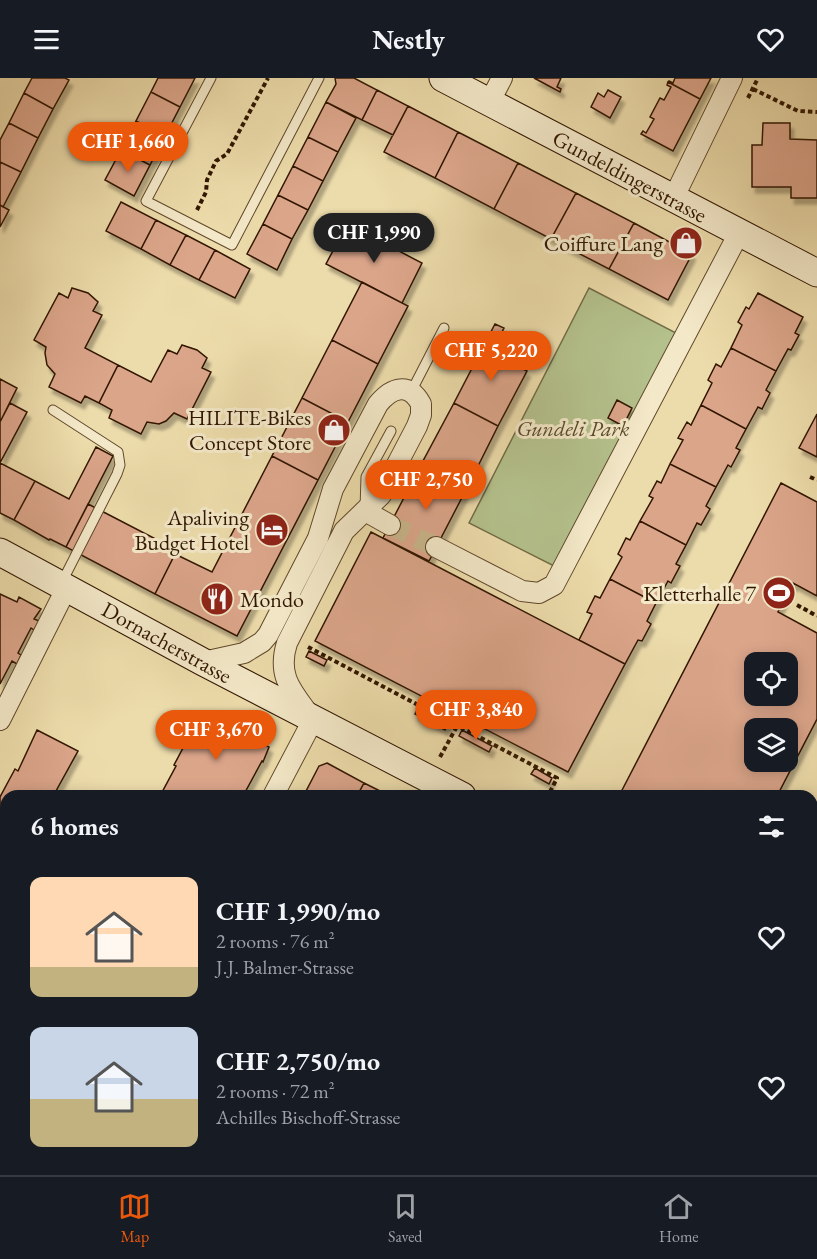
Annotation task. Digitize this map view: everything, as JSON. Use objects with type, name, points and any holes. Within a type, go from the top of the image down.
[{"type":"main road","name":"Gundeldingerstrasse","points":[[443,78],[817,273]]},
{"type":"main road","name":"Dornacherstrasse","points":[[0,552],[203,662],[450,790]]},
{"type":"street","points":[[489,103],[502,78]]},
{"type":"street","points":[[673,199],[732,78]]},
{"type":"street","points":[[436,547],[522,591],[539,593],[554,585],[739,233]]},
{"type":"street","points":[[203,662],[244,653],[262,642],[318,538],[333,489],[378,404],[386,394],[396,389],[411,392],[421,404],[417,426],[381,495],[344,531],[284,651],[283,674],[313,720],[276,790]]},
{"type":"street","points":[[365,511],[390,525]]},
{"type":"street","points":[[0,720],[64,585]]},
{"type":"lane","points":[[211,78],[146,201],[232,245],[319,78]]},
{"type":"lane","points":[[411,392],[444,328]]},
{"type":"lane","points":[[53,410],[118,452],[120,457],[117,474],[64,585]]},
{"type":"lane","points":[[365,511],[366,477],[391,431]]},
{"type":"path","points":[[189,223],[206,192],[207,180],[216,161],[227,154],[268,78]]},
{"type":"path","points":[[753,89],[798,111],[817,112]]},
{"type":"path","points":[[810,477],[817,480]]},
{"type":"path","points":[[797,605],[817,616]]},
{"type":"path","points":[[305,645],[557,778],[551,790]]},
{"type":"path","points":[[429,779],[462,717]]},
{"type":"green space","name":"Gundeli Park","points":[[589,288],[678,334],[558,568],[469,523]]},
{"type":"building","points":[[32,78],[69,80],[53,109],[24,93]]},
{"type":"building","points":[[158,78],[195,78],[180,107],[151,92]]},
{"type":"building","points":[[335,78],[354,78],[377,90],[362,120],[326,102],[336,84]]},
{"type":"building","points":[[534,78],[561,78],[557,87],[561,89],[560,92]]},
{"type":"building","points":[[675,78],[711,78],[700,99],[668,82],[673,83]]},
{"type":"building","points":[[668,82],[700,99],[673,151],[641,134],[643,131],[646,133],[654,119],[650,117],[660,98],[664,100],[671,87],[667,85]]},
{"type":"building","points":[[377,90],[408,106],[393,135],[362,120]]},
{"type":"building","points":[[608,90],[621,97],[610,118],[591,107],[598,93],[604,97]]},
{"type":"building","points":[[151,92],[180,107],[165,136],[136,121]]},
{"type":"building","points":[[24,93],[53,109],[38,138],[9,123]]},
{"type":"building","points":[[326,102],[356,118],[338,152],[308,137]]},
{"type":"building","points":[[408,106],[458,132],[435,178],[384,152]]},
{"type":"building","points":[[136,121],[165,136],[150,165],[121,150]]},
{"type":"building","points":[[9,123],[38,138],[21,172],[0,162],[0,140]]},
{"type":"building","points":[[763,123],[790,123],[790,139],[817,140],[817,198],[791,198],[791,187],[752,187],[752,145],[762,145]]},
{"type":"building","points":[[458,132],[518,163],[494,209],[435,178]]},
{"type":"building","points":[[308,137],[338,152],[323,181],[293,166]]},
{"type":"building","points":[[121,150],[150,165],[134,196],[105,180]]},
{"type":"building","points":[[0,162],[21,172],[3,207],[0,205]]},
{"type":"building","points":[[518,163],[576,193],[551,239],[494,209]]},
{"type":"building","points":[[293,166],[323,181],[308,210],[278,195]]},
{"type":"building","points":[[576,193],[634,223],[609,269],[551,239]]},
{"type":"building","points":[[278,195],[308,210],[292,239],[263,224]]},
{"type":"building","points":[[121,202],[156,220],[141,249],[106,231]]},
{"type":"building","points":[[0,205],[9,210],[0,227]]},
{"type":"building","points":[[156,220],[186,235],[170,265],[141,249]]},
{"type":"building","points":[[634,223],[692,254],[668,300],[609,269]]},
{"type":"building","points":[[263,224],[292,239],[277,270],[247,254]]},
{"type":"building","points":[[347,224],[422,263],[402,303],[326,264]]},
{"type":"building","points":[[186,235],[215,250],[199,280],[170,265]]},
{"type":"building","points":[[215,250],[250,269],[235,298],[199,280]]},
{"type":"building","points":[[362,282],[408,306],[378,364],[332,340]]},
{"type":"building","points":[[72,288],[88,293],[98,302],[93,311],[102,315],[85,348],[118,365],[99,403],[85,396],[81,403],[49,387],[55,374],[47,365],[46,347],[34,340],[59,293],[68,298]]},
{"type":"building","points":[[758,293],[803,317],[795,333],[799,335],[776,371],[731,348],[742,325],[738,322],[746,307],[749,309]]},
{"type":"building","points":[[495,324],[504,328],[494,347],[516,359],[514,364],[527,371],[498,426],[454,403]]},
{"type":"building","points":[[332,340],[378,364],[348,422],[302,398]]},
{"type":"building","points":[[182,345],[197,350],[207,358],[202,368],[211,372],[187,419],[174,413],[159,424],[147,422],[141,434],[109,418],[112,410],[99,403],[118,365],[151,382],[168,350],[177,354]]},
{"type":"building","points":[[731,348],[776,371],[766,390],[770,393],[762,409],[758,407],[746,429],[701,405],[712,383],[708,380],[716,364],[721,367]]},
{"type":"building","points":[[0,379],[17,388],[0,422]]},
{"type":"building","points":[[302,398],[348,422],[318,480],[272,456]]},
{"type":"building","points":[[617,400],[632,408],[623,426],[608,418]]},
{"type":"building","points":[[10,403],[27,412],[0,463],[0,422]]},
{"type":"building","points":[[454,403],[498,426],[469,484],[423,461]]},
{"type":"building","points":[[701,405],[746,429],[736,448],[740,450],[731,467],[728,465],[716,487],[670,464],[683,440],[678,438],[687,422],[691,425]]},
{"type":"building","points":[[817,414],[817,457],[799,448]]},
{"type":"building","points":[[96,447],[113,456],[66,547],[14,520],[35,481],[69,499]]},
{"type":"building","points":[[272,456],[318,480],[237,636],[155,594],[175,554],[212,572]]},
{"type":"building","points":[[423,461],[469,484],[429,561],[383,538]]},
{"type":"building","points":[[0,463],[35,481],[14,520],[0,513]]},
{"type":"building","points":[[670,464],[716,487],[706,506],[710,509],[701,525],[697,523],[686,545],[640,521],[653,498],[649,496],[657,481],[661,483]]},
{"type":"building","points":[[781,483],[817,502],[817,596],[793,583],[778,612],[817,633],[817,719],[798,756],[798,718],[744,718],[744,772],[789,772],[780,790],[622,790]]},
{"type":"building","points":[[88,504],[177,550],[155,594],[66,547]]},
{"type":"building","points":[[640,521],[686,545],[676,564],[680,566],[671,583],[668,581],[656,603],[610,579],[622,557],[618,554],[626,538],[630,540]]},
{"type":"building","points":[[371,532],[625,664],[568,772],[315,641]]},
{"type":"building","points":[[610,579],[656,603],[647,621],[651,624],[642,641],[638,640],[625,664],[579,640],[592,614],[587,612],[595,596],[600,598]]},
{"type":"building","points":[[0,594],[17,602],[19,597],[41,609],[34,619],[39,621],[34,630],[31,628],[18,653],[21,655],[17,664],[12,661],[0,684]]},
{"type":"building","points":[[309,651],[327,660],[324,666],[306,657]]},
{"type":"building","points":[[418,708],[448,724],[445,730],[415,714]]},
{"type":"building","points":[[202,712],[206,714],[207,712],[269,747],[246,790],[163,790],[176,766],[174,765]]},
{"type":"building","points":[[37,730],[78,751],[57,790],[4,790],[15,769],[18,771]]},
{"type":"building","points":[[462,730],[492,746],[489,752],[459,736]]},
{"type":"building","points":[[327,763],[364,783],[360,790],[307,790],[319,766]]},
{"type":"building","points":[[535,768],[552,778],[549,784],[531,774]]},
{"type":"building","points":[[364,783],[378,790],[360,790]]},
{"type":"tunnel","points":[[390,525],[436,547]]},
{"type":"place","name":"Coiffure Lang","points":[[686,243]]},
{"type":"place","name":"HILITE-Bikes Concept Store","points":[[334,430]]},
{"type":"place","name":"Apaliving Budget Hotel","points":[[272,530]]},
{"type":"place","name":"Kletterhalle 7","points":[[779,593]]},
{"type":"place","name":"Mondo","points":[[217,599]]}]
